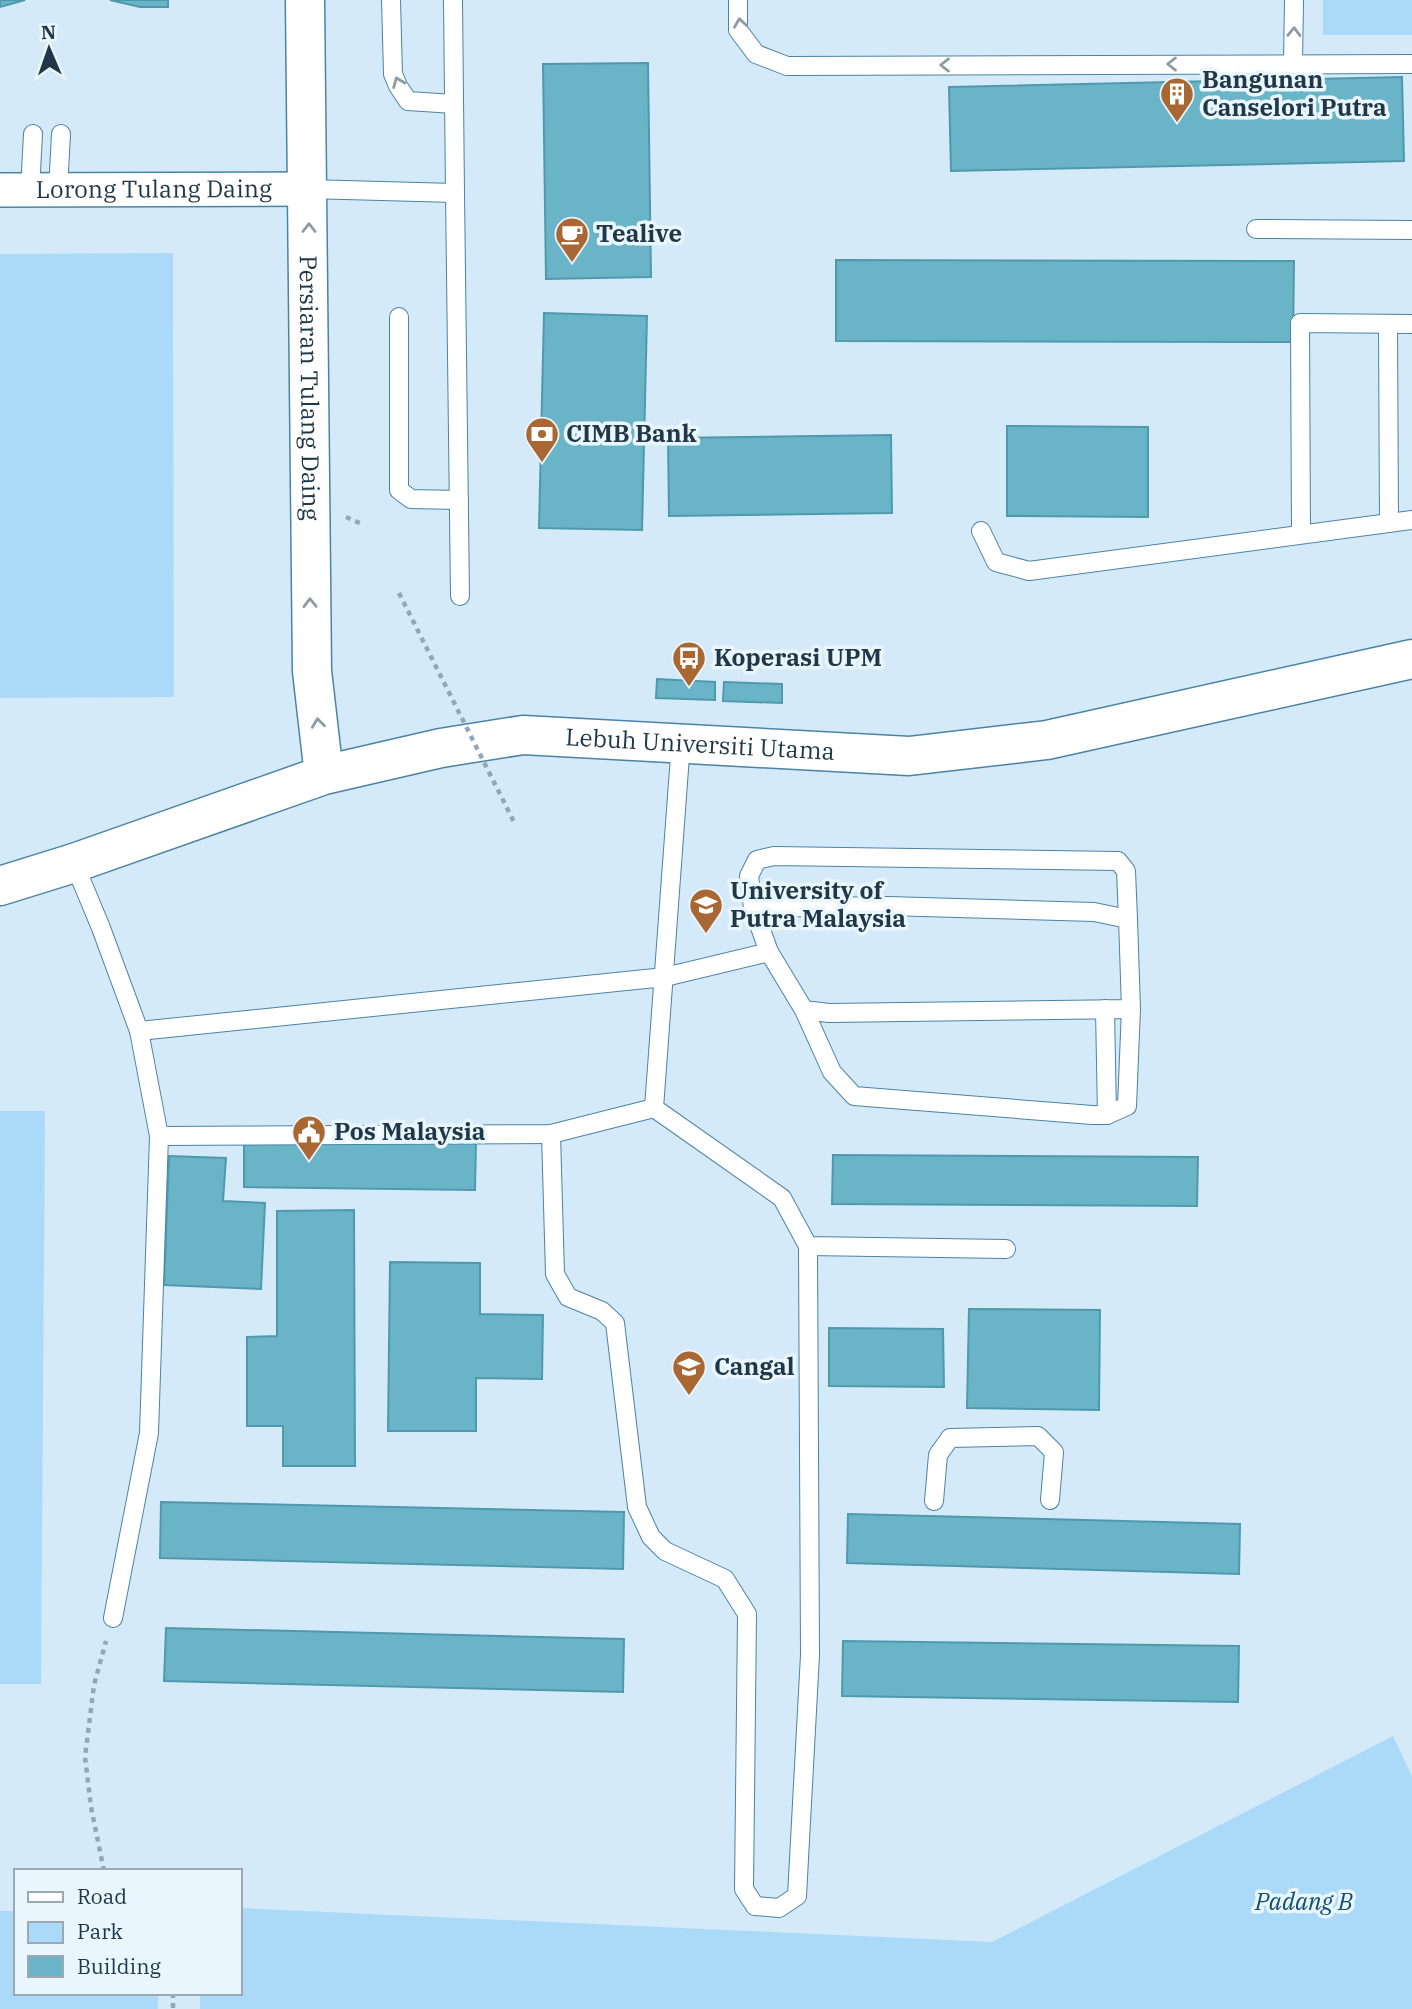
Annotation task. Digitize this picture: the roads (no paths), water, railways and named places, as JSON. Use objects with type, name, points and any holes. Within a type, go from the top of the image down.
[{"type":"street","name":"Persiaran Tulang Daing","points":[[305,0],[312,671],[324,775]]},
{"type":"street","name":"Lorong Tulang Daing","points":[[29,190],[308,188]]},
{"type":"street","name":"Lebuh Universiti Utama","points":[[0,886],[74,863],[324,775],[441,748],[523,736],[681,742],[909,756],[1047,740],[1412,659]]},
{"type":"lane","points":[[391,0],[393,74],[398,86],[408,101],[454,104]]},
{"type":"lane","points":[[453,0],[460,596]]},
{"type":"lane","points":[[738,0],[738,30],[756,54],[788,66],[1412,64]]},
{"type":"lane","points":[[1293,63],[1294,0]]},
{"type":"lane","points":[[29,190],[33,134]]},
{"type":"lane","points":[[29,190],[61,134]]},
{"type":"lane","points":[[308,188],[455,193]]},
{"type":"lane","points":[[1256,229],[1412,230]]},
{"type":"lane","points":[[399,317],[399,490],[411,499],[459,500]]},
{"type":"lane","points":[[1301,534],[1300,323],[1412,324]]},
{"type":"lane","points":[[1388,324],[1389,523]]},
{"type":"lane","points":[[981,531],[996,562],[1029,571],[1412,520]]},
{"type":"lane","points":[[654,1108],[681,742]]},
{"type":"lane","points":[[774,856],[1118,861],[1126,871],[1128,919],[1131,1009],[1127,1106],[1107,1115],[854,1096],[832,1072],[804,1010],[769,952],[753,908],[749,876],[757,860],[774,856]]},
{"type":"lane","points":[[74,863],[139,1031],[159,1136],[149,1433],[113,1618]]},
{"type":"lane","points":[[753,908],[929,907],[1094,912],[1128,919]]},
{"type":"lane","points":[[139,1031],[665,977],[769,952]]},
{"type":"lane","points":[[1105,1009],[1107,1115]]},
{"type":"lane","points":[[804,1010],[829,1013],[1131,1009]]},
{"type":"lane","points":[[159,1136],[551,1134],[654,1108],[782,1198],[808,1246],[810,1655],[797,1896],[779,1909],[755,1906],[744,1889],[747,1614],[725,1579],[665,1551],[651,1537],[637,1507],[615,1323],[602,1311],[568,1297],[555,1274],[551,1134]]},
{"type":"lane","points":[[808,1246],[1006,1249]]},
{"type":"lane","points":[[933,1501],[938,1455],[950,1438],[1038,1436],[1054,1452],[1050,1500]]},
{"type":"place","name":"Bangunan Canselori Putra","points":[[1177,124]]},
{"type":"place","name":"Tealive","points":[[572,264]]},
{"type":"place","name":"CIMB Bank","points":[[542,464]]},
{"type":"place","name":"Koperasi UPM","points":[[689,688]]},
{"type":"place","name":"University of Putra Malaysia","points":[[706,935]]},
{"type":"place","name":"Pos Malaysia","points":[[309,1162]]},
{"type":"place","name":"Cangal","points":[[689,1397]]},
{"type":"park label","name":"Padang B","points":[[1304,1902]]}]
